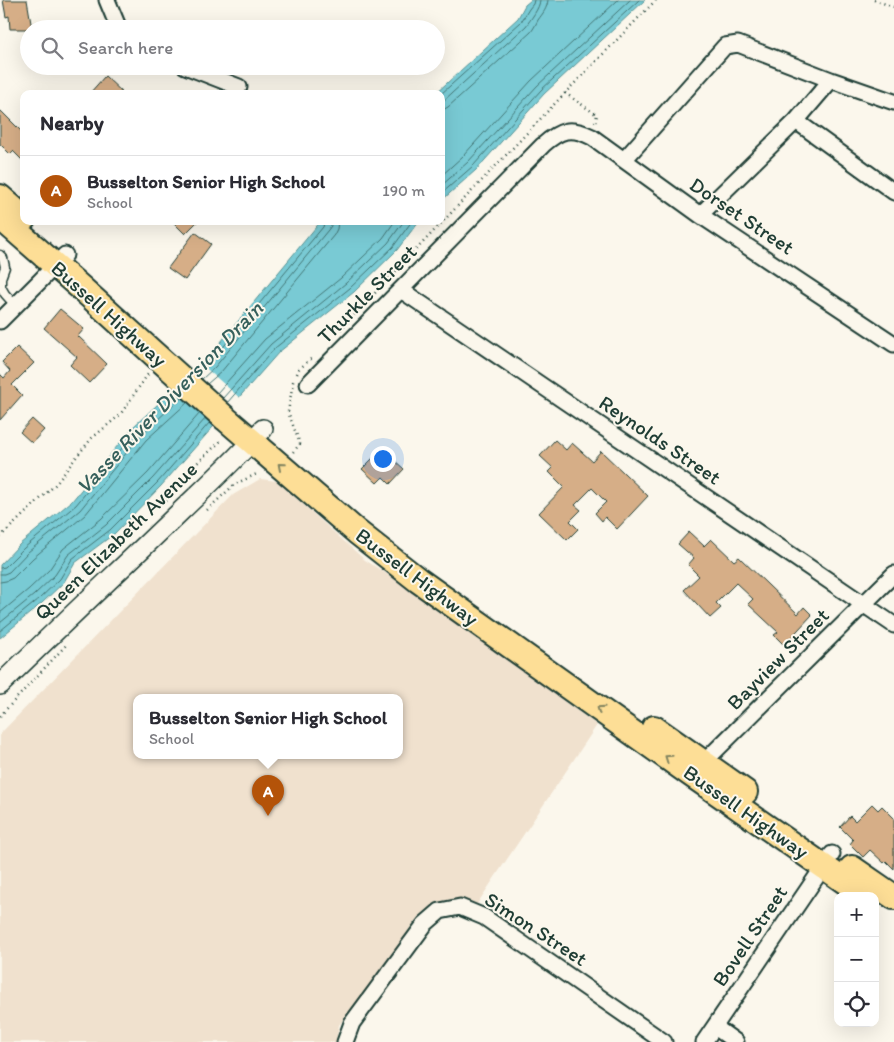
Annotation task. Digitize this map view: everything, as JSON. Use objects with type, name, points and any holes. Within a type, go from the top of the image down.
[{"type":"main road","points":[[0,197],[20,214]]},
{"type":"main road","name":"Bussell Highway","points":[[0,217],[60,260],[257,435],[357,532],[418,580],[698,769],[828,860],[894,897]]},
{"type":"main road","name":"Bussell Highway","points":[[30,225],[60,260]]},
{"type":"main road","name":"Bussell Highway","points":[[828,860],[862,892]]},
{"type":"main road","points":[[879,905],[894,916]]},
{"type":"street","points":[[107,0],[115,20]]},
{"type":"street","points":[[624,160],[725,46],[738,44],[894,102]]},
{"type":"street","points":[[208,75],[239,87]]},
{"type":"street","points":[[700,214],[796,121],[831,80]]},
{"type":"street","points":[[796,121],[894,192]]},
{"type":"street","name":"Dorset Street","points":[[564,131],[576,131],[592,136],[700,214],[894,344]]},
{"type":"street","name":"Thurkle Street","points":[[308,384],[543,145],[558,133],[564,131]]},
{"type":"street","points":[[0,321],[60,260]]},
{"type":"street","name":"Reynolds Street","points":[[401,290],[894,625]]},
{"type":"street","name":"Queen Elizabeth Avenue","points":[[0,685],[131,560],[257,435]]},
{"type":"street","name":"Bayview Street","points":[[698,769],[894,574]]},
{"type":"street","name":"Bovell Street","points":[[704,1042],[828,860]]},
{"type":"street","name":"Simon Street","points":[[345,1042],[352,1024],[425,924],[440,911],[460,907],[484,917],[664,1042]]},
{"type":"street","points":[[715,1027],[736,1042]]},
{"type":"lane","points":[[0,255],[6,267],[1,278],[1,287],[15,305]]},
{"type":"path","points":[[874,0],[894,7]]},
{"type":"path","points":[[565,94],[597,115],[592,136]]},
{"type":"path","points":[[0,537],[56,484],[92,438],[120,415],[148,374]]},
{"type":"path","points":[[201,516],[235,484],[261,472]]},
{"type":"path","points":[[0,716],[73,638]]},
{"type":"shaded area","points":[[260,479],[277,481],[365,560],[409,588],[597,725],[477,904],[458,898],[441,904],[416,924],[339,1025],[336,1042],[0,1042],[0,734],[233,495]]},
{"type":"water","points":[[531,0],[645,0],[544,94],[476,170],[445,197],[445,90],[439,90],[518,18],[525,5]]},
{"type":"water","name":"Vasse River Diversion Drain","points":[[318,225],[416,225],[397,250],[354,292],[279,352],[161,486],[114,534],[75,563],[64,582],[0,638],[0,565],[20,544],[72,501],[133,427],[206,360]]},
{"type":"pier","points":[[200,363],[241,399],[216,427],[172,388]]},
{"type":"building","points":[[3,0],[27,0],[30,20],[20,20],[20,29],[10,29],[9,16],[6,17]]},
{"type":"building","points":[[105,76],[120,90],[93,90]]},
{"type":"building","points":[[0,110],[20,130],[20,158],[13,151],[10,154],[0,144]]},
{"type":"building","points":[[176,225],[194,225],[185,234]]},
{"type":"building","points":[[195,232],[211,244],[185,280],[168,268]]},
{"type":"building","points":[[60,309],[84,329],[78,336],[107,364],[89,383],[70,365],[77,357],[44,328]]},
{"type":"building","points":[[17,347],[34,363],[12,385],[22,395],[0,420],[0,374],[4,378],[10,371],[2,362]]},
{"type":"building","points":[[32,419],[44,430],[32,443],[20,432]]},
{"type":"building","points":[[555,440],[566,450],[572,443],[592,461],[601,451],[648,496],[617,529],[605,517],[602,521],[595,513],[606,502],[592,488],[575,505],[581,510],[570,521],[578,529],[567,540],[539,513],[564,487],[549,472],[553,468],[540,456]]},
{"type":"building","points":[[382,449],[404,469],[390,484],[383,477],[377,483],[362,469]]},
{"type":"building","points":[[689,532],[704,546],[711,539],[734,561],[739,557],[798,614],[804,607],[812,615],[784,645],[774,635],[778,632],[748,604],[753,599],[736,583],[716,603],[721,608],[710,618],[684,590],[699,576],[688,565],[694,558],[678,544]]},
{"type":"building","points":[[872,804],[878,810],[882,806],[894,818],[894,869],[886,861],[884,863],[870,850],[863,857],[850,844],[853,840],[840,827],[850,816],[855,821]]},
{"type":"place","name":"Busselton Senior High School","points":[[268,816]]}]
